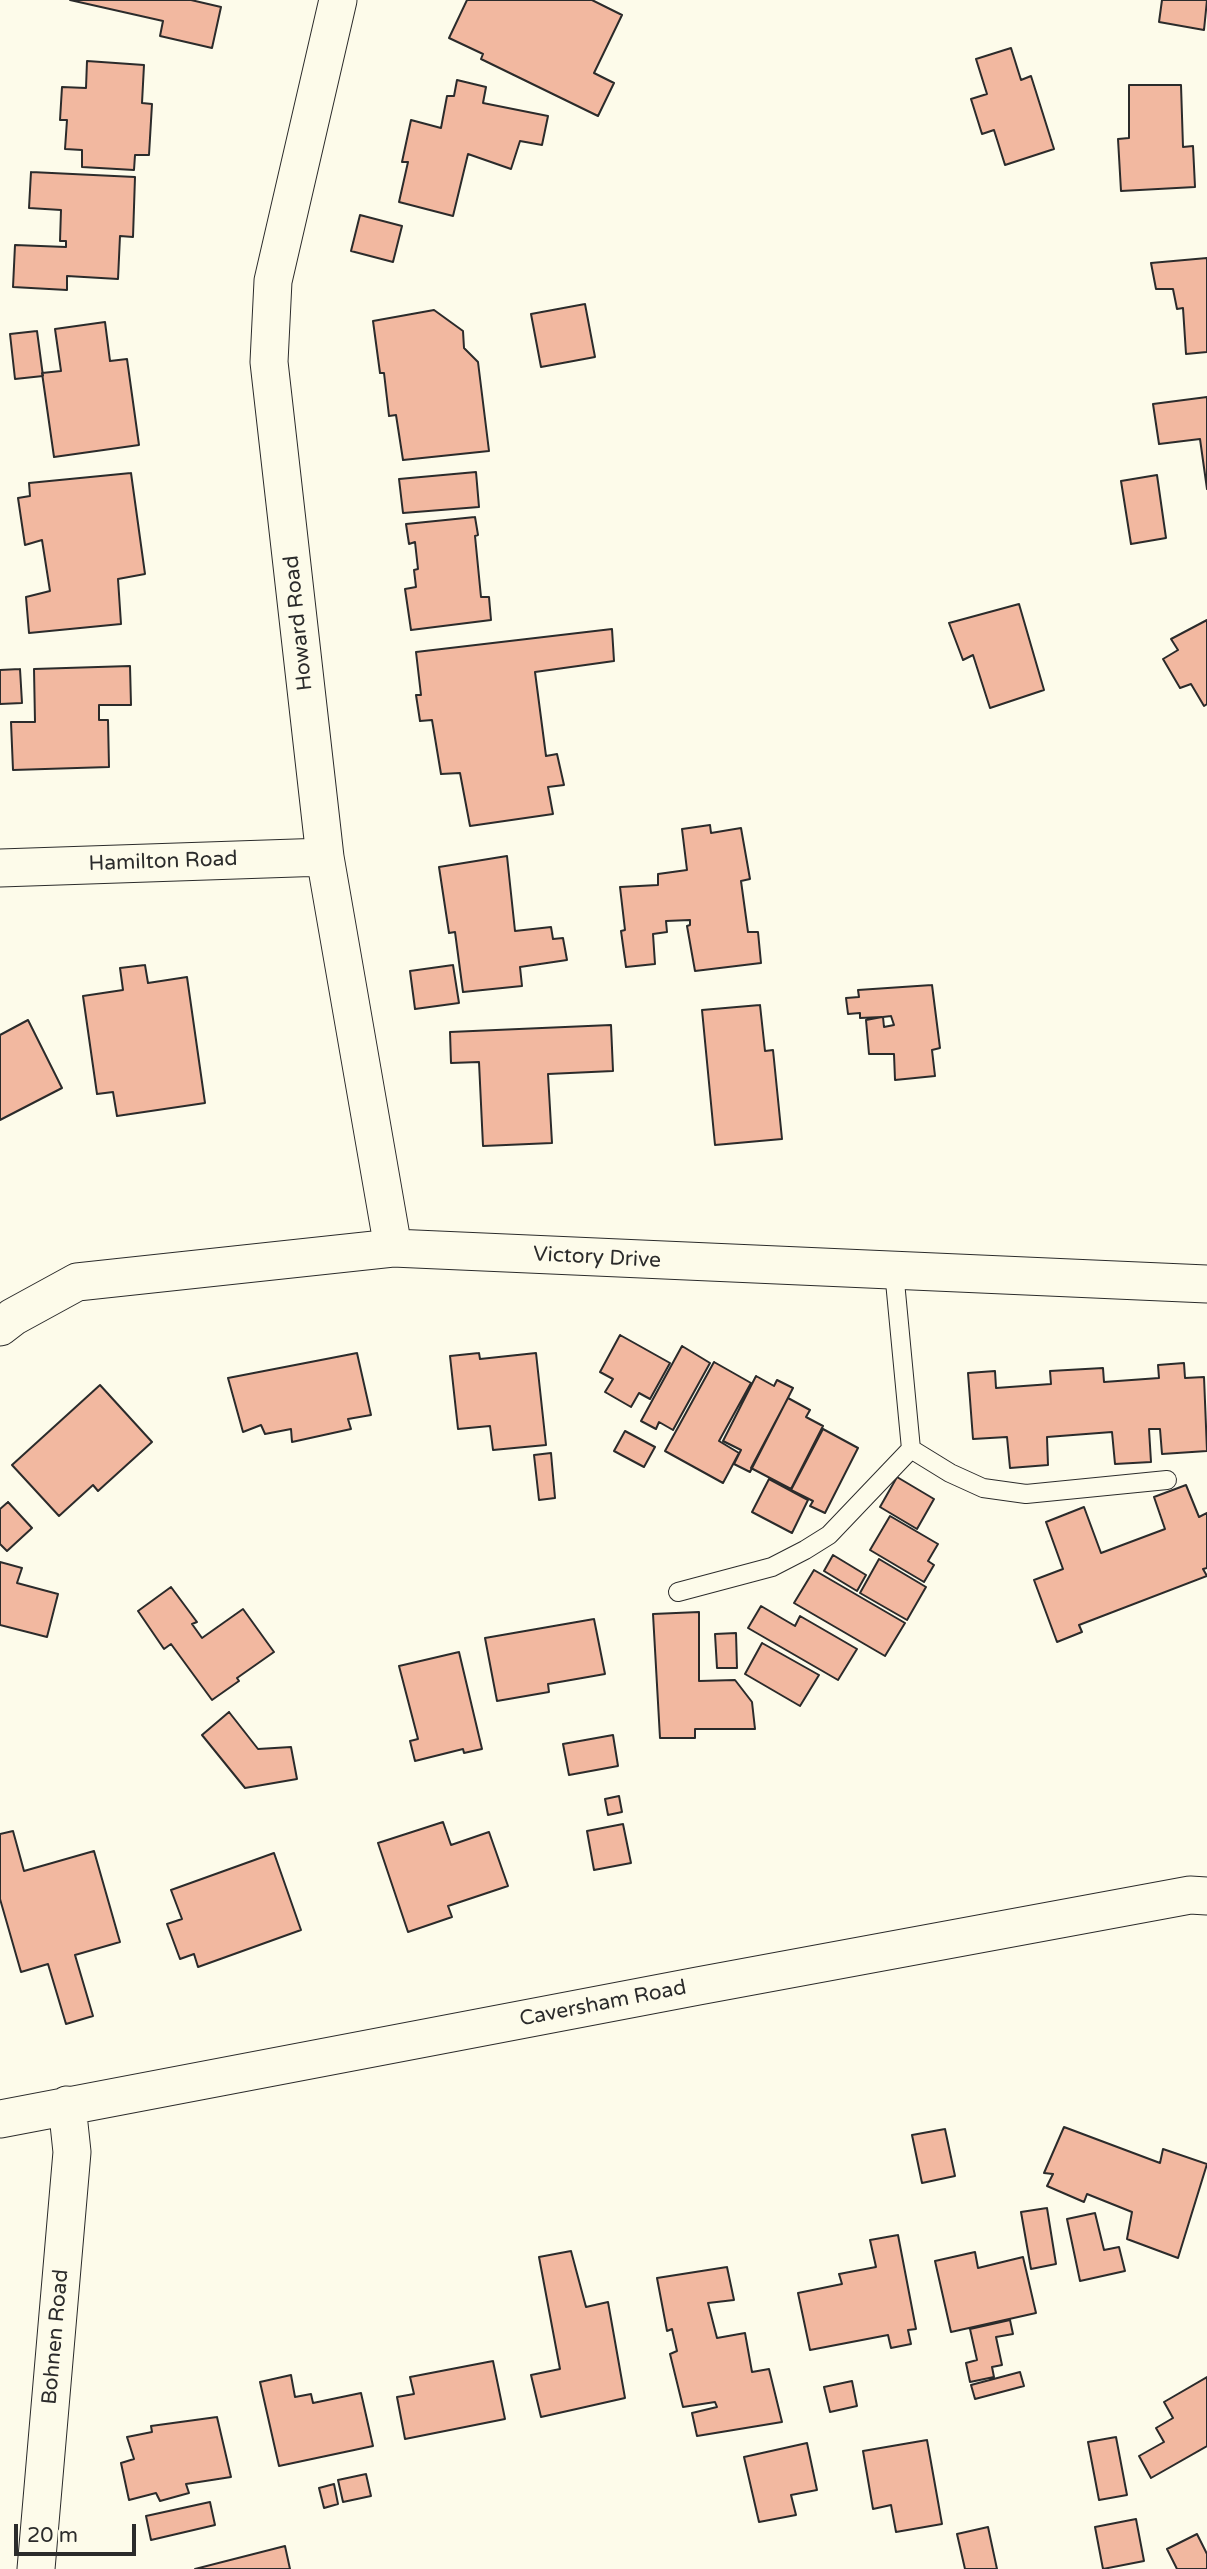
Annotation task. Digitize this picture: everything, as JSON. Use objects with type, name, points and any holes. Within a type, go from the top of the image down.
[{"type":"street","name":"Howard Road","points":[[338,0],[273,281],[269,362],[325,857],[393,1248]]},
{"type":"street","name":"Hamilton Road","points":[[0,868],[325,857]]},
{"type":"street","name":"Victory Drive","points":[[0,1327],[13,1317],[77,1283],[393,1248],[1207,1283]]},
{"type":"street","name":"Caversham Road","points":[[0,2119],[66,2105],[1201,1905]]},
{"type":"street","name":"Bohnen Road","points":[[37,2569],[72,2152],[66,2105]]},
{"type":"lane","points":[[678,1592],[772,1567],[805,1550],[829,1535],[911,1449],[894,1271]]},
{"type":"lane","points":[[911,1449],[950,1473],[983,1488],[1026,1494],[1167,1480]]},
{"type":"building","points":[[70,0],[191,0],[221,7],[212,48],[160,36],[163,21]]},
{"type":"building","points":[[467,0],[592,0],[622,15],[594,73],[614,83],[598,116],[481,59],[483,54],[449,38]]},
{"type":"building","points":[[1162,0],[1207,0],[1204,30],[1159,22]]},
{"type":"building","points":[[1011,48],[1021,80],[1031,76],[1054,149],[1005,165],[994,130],[982,134],[971,99],[987,94],[976,59]]},
{"type":"building","points":[[87,61],[144,65],[142,103],[152,104],[149,155],[135,155],[134,170],[82,167],[82,150],[65,149],[67,120],[60,120],[62,87],[86,88]]},
{"type":"building","points":[[457,80],[486,87],[483,103],[548,116],[542,145],[520,141],[511,169],[468,154],[453,216],[399,202],[408,162],[402,162],[411,120],[441,128],[447,96],[454,96]]},
{"type":"building","points":[[1129,85],[1181,85],[1183,147],[1193,146],[1195,187],[1121,191],[1118,139],[1129,138]]},
{"type":"building","points":[[31,172],[135,177],[133,237],[120,236],[118,279],[67,276],[67,290],[13,287],[15,245],[66,247],[66,241],[60,241],[61,210],[29,208]]},
{"type":"building","points":[[360,215],[402,226],[393,262],[351,251]]},
{"type":"building","points":[[1207,258],[1207,352],[1186,354],[1183,308],[1177,309],[1173,289],[1156,289],[1151,263]]},
{"type":"building","points":[[585,304],[595,357],[541,367],[531,314]]},
{"type":"building","points":[[434,310],[463,331],[464,348],[478,362],[489,451],[403,460],[396,415],[389,416],[384,373],[380,373],[373,321]]},
{"type":"building","points":[[105,322],[110,361],[127,359],[139,445],[54,457],[42,373],[61,371],[55,329]]},
{"type":"building","points":[[37,331],[43,376],[15,379],[10,334]]},
{"type":"building","points":[[1207,397],[1207,489],[1200,439],[1159,444],[1153,404]]},
{"type":"building","points":[[476,472],[479,507],[403,513],[399,479]]},
{"type":"building","points":[[131,473],[145,574],[118,579],[121,624],[29,633],[26,597],[50,591],[42,540],[25,545],[18,498],[30,496],[29,483]]},
{"type":"building","points":[[1157,475],[1166,538],[1131,544],[1121,481]]},
{"type":"building","points":[[475,517],[481,597],[489,597],[491,620],[411,630],[405,589],[416,587],[414,570],[418,569],[415,542],[409,544],[406,524]]},
{"type":"building","points":[[1019,604],[1044,690],[990,708],[973,655],[963,660],[949,623]]},
{"type":"building","points":[[1207,620],[1207,704],[1204,706],[1191,684],[1180,688],[1163,659],[1178,650],[1171,639]]},
{"type":"building","points":[[612,629],[614,661],[535,672],[546,756],[557,754],[564,785],[548,787],[553,814],[470,826],[460,773],[441,774],[432,720],[420,721],[416,695],[421,695],[416,652]]},
{"type":"building","points":[[130,666],[131,705],[99,705],[99,720],[108,720],[109,767],[13,770],[11,722],[35,722],[34,669]]},
{"type":"building","points":[[20,669],[22,703],[0,704],[0,670]]},
{"type":"building","points":[[710,825],[711,833],[741,828],[750,879],[741,881],[748,932],[758,932],[761,963],[695,971],[687,926],[690,925],[690,920],[666,921],[667,932],[653,934],[655,964],[626,967],[621,931],[625,930],[620,887],[658,885],[658,874],[687,870],[682,829]]},
{"type":"building","points":[[507,856],[515,931],[551,927],[553,939],[563,938],[567,960],[520,967],[522,986],[463,992],[455,932],[449,933],[439,867]]},
{"type":"building","points":[[145,965],[148,983],[187,977],[205,1103],[117,1116],[113,1092],[97,1094],[83,996],[123,990],[120,968]]},
{"type":"building","points":[[453,965],[459,1003],[415,1009],[410,971]]},
{"type":"building","points":[[932,985],[940,1048],[932,1050],[935,1076],[895,1080],[894,1054],[869,1054],[866,1020],[882,1017],[860,1018],[860,1013],[848,1014],[846,998],[859,997],[858,990]],"holes":[[[891,1016],[894,1025],[884,1027],[883,1017]]]},
{"type":"building","points":[[760,1005],[765,1051],[773,1050],[782,1139],[715,1145],[702,1010]]},
{"type":"building","points":[[28,1020],[62,1088],[0,1120],[0,1035]]},
{"type":"building","points":[[611,1025],[613,1071],[548,1074],[552,1143],[483,1146],[479,1062],[451,1063],[450,1032]]},
{"type":"building","points":[[620,1335],[670,1363],[650,1399],[639,1393],[631,1407],[605,1392],[613,1379],[600,1372]]},
{"type":"building","points":[[682,1346],[710,1363],[673,1430],[659,1422],[656,1429],[641,1421]]},
{"type":"building","points":[[357,1353],[371,1415],[348,1419],[351,1429],[292,1442],[291,1429],[265,1434],[261,1425],[243,1432],[228,1378]]},
{"type":"building","points":[[479,1353],[480,1359],[536,1353],[546,1445],[493,1450],[490,1426],[458,1429],[450,1356]]},
{"type":"building","points":[[714,1362],[751,1383],[719,1441],[739,1453],[723,1483],[665,1451]]},
{"type":"building","points":[[1184,1363],[1185,1378],[1204,1377],[1207,1451],[1162,1454],[1160,1429],[1149,1429],[1151,1462],[1115,1464],[1112,1432],[1047,1437],[1048,1465],[1010,1468],[1007,1437],[973,1439],[968,1373],[995,1371],[996,1388],[1051,1384],[1050,1371],[1103,1368],[1104,1382],[1159,1378],[1158,1365]]},
{"type":"building","points":[[756,1376],[774,1386],[777,1380],[793,1388],[750,1472],[734,1464],[741,1450],[723,1441]]},
{"type":"building","points":[[100,1385],[152,1442],[98,1491],[93,1485],[59,1516],[12,1465]]},
{"type":"building","points":[[788,1398],[810,1410],[806,1417],[823,1426],[791,1489],[751,1468]]},
{"type":"building","points":[[823,1429],[858,1448],[825,1513],[810,1506],[813,1501],[791,1490]]},
{"type":"building","points":[[625,1431],[655,1447],[644,1467],[614,1451]]},
{"type":"building","points":[[551,1453],[555,1498],[539,1500],[534,1455]]},
{"type":"building","points":[[897,1477],[934,1499],[917,1529],[880,1507]]},
{"type":"building","points":[[769,1479],[808,1500],[792,1533],[752,1512]]},
{"type":"building","points":[[1186,1485],[1199,1517],[1207,1513],[1207,1568],[1203,1569],[1207,1576],[1079,1625],[1082,1632],[1057,1642],[1034,1580],[1063,1569],[1046,1522],[1084,1507],[1101,1553],[1165,1529],[1154,1497]]},
{"type":"building","points":[[8,1502],[32,1528],[7,1551],[0,1544],[0,1509]]},
{"type":"building","points":[[890,1516],[938,1544],[928,1561],[934,1565],[924,1582],[870,1550]]},
{"type":"building","points":[[833,1555],[866,1575],[857,1591],[824,1571]]},
{"type":"building","points":[[879,1559],[926,1587],[907,1620],[860,1593]]},
{"type":"building","points":[[0,1562],[22,1568],[17,1583],[58,1594],[47,1637],[0,1625]]},
{"type":"building","points":[[814,1570],[905,1623],[885,1656],[794,1603]]},
{"type":"building","points":[[171,1587],[197,1622],[192,1624],[202,1638],[243,1609],[274,1652],[212,1700],[171,1644],[164,1649],[138,1611]]},
{"type":"building","points":[[761,1606],[795,1626],[800,1616],[857,1649],[838,1680],[748,1628]]},
{"type":"building","points":[[699,1612],[699,1681],[735,1680],[752,1702],[755,1729],[695,1729],[695,1738],[660,1738],[653,1614]]},
{"type":"building","points":[[594,1619],[605,1674],[548,1684],[549,1692],[497,1701],[485,1638]]},
{"type":"building","points":[[736,1633],[737,1668],[717,1668],[715,1634]]},
{"type":"building","points":[[762,1643],[819,1675],[800,1706],[745,1674]]},
{"type":"building","points":[[459,1652],[482,1749],[464,1753],[463,1749],[415,1761],[410,1741],[418,1739],[399,1666]]},
{"type":"building","points":[[229,1712],[258,1749],[291,1747],[297,1779],[245,1788],[202,1735]]},
{"type":"building","points":[[613,1735],[618,1766],[569,1775],[563,1744]]},
{"type":"building","points":[[619,1796],[622,1812],[608,1815],[605,1799]]},
{"type":"building","points":[[443,1822],[451,1845],[489,1832],[508,1886],[448,1906],[452,1917],[408,1932],[378,1843]]},
{"type":"building","points":[[623,1824],[631,1863],[594,1870],[587,1831]]},
{"type":"building","points":[[13,1831],[24,1871],[94,1851],[120,1942],[75,1955],[93,2016],[66,2024],[48,1964],[21,1972],[0,1899],[0,1834]]},
{"type":"building","points":[[274,1853],[301,1930],[198,1967],[194,1954],[180,1959],[167,1924],[182,1919],[171,1890]]},
{"type":"building","points":[[1064,2127],[1160,2163],[1163,2149],[1207,2164],[1178,2258],[1127,2239],[1132,2212],[1087,2194],[1084,2202],[1047,2186],[1053,2174],[1044,2173]]},
{"type":"building","points":[[945,2129],[955,2176],[922,2183],[912,2135]]},
{"type":"building","points":[[1047,2208],[1056,2264],[1031,2269],[1021,2212]]},
{"type":"building","points":[[1095,2213],[1104,2250],[1119,2247],[1125,2271],[1080,2281],[1067,2219]]},
{"type":"building","points":[[898,2235],[916,2329],[908,2330],[911,2344],[891,2348],[888,2335],[810,2350],[798,2293],[842,2284],[839,2274],[876,2267],[870,2240]]},
{"type":"building","points":[[571,2251],[586,2307],[608,2302],[625,2398],[541,2417],[531,2375],[560,2369],[539,2257]]},
{"type":"building","points":[[975,2252],[978,2268],[1023,2257],[1036,2313],[951,2332],[935,2261]]},
{"type":"building","points":[[727,2267],[734,2300],[708,2303],[717,2338],[745,2333],[752,2372],[769,2369],[782,2422],[697,2436],[692,2413],[717,2407],[715,2402],[683,2407],[670,2354],[677,2351],[672,2329],[667,2331],[657,2278]]},
{"type":"building","points":[[1010,2320],[1013,2334],[996,2337],[1002,2365],[992,2367],[994,2377],[970,2382],[966,2363],[977,2360],[970,2329]]},
{"type":"building","points":[[493,2361],[505,2419],[405,2439],[397,2397],[414,2394],[410,2377]]},
{"type":"building","points":[[1020,2372],[1024,2386],[975,2399],[971,2385]]},
{"type":"building","points":[[291,2375],[295,2397],[311,2394],[313,2403],[361,2393],[373,2446],[279,2466],[260,2382]]},
{"type":"building","points":[[1207,2377],[1207,2446],[1151,2478],[1139,2456],[1164,2442],[1156,2428],[1173,2418],[1164,2402]]},
{"type":"building","points":[[852,2381],[857,2406],[830,2412],[824,2387]]},
{"type":"building","points":[[217,2417],[231,2477],[186,2484],[189,2493],[160,2501],[156,2493],[129,2500],[121,2463],[134,2459],[127,2437],[152,2432],[151,2426]]},
{"type":"building","points":[[1116,2437],[1127,2495],[1099,2500],[1088,2442]]},
{"type":"building","points":[[927,2440],[942,2524],[896,2532],[891,2505],[873,2509],[863,2451]]},
{"type":"building","points":[[807,2443],[817,2490],[791,2495],[796,2515],[759,2522],[744,2457]]},
{"type":"building","points":[[366,2474],[371,2496],[343,2502],[338,2480]]},
{"type":"building","points":[[334,2484],[338,2504],[324,2508],[319,2488]]},
{"type":"building","points":[[210,2502],[215,2525],[151,2540],[146,2516]]},
{"type":"building","points":[[1136,2519],[1144,2561],[1103,2569],[1095,2527]]},
{"type":"building","points":[[988,2527],[997,2569],[965,2569],[957,2534]]},
{"type":"building","points":[[1197,2534],[1207,2554],[1207,2569],[1177,2569],[1167,2549]]},
{"type":"building","points":[[285,2546],[290,2569],[195,2569]]}]
